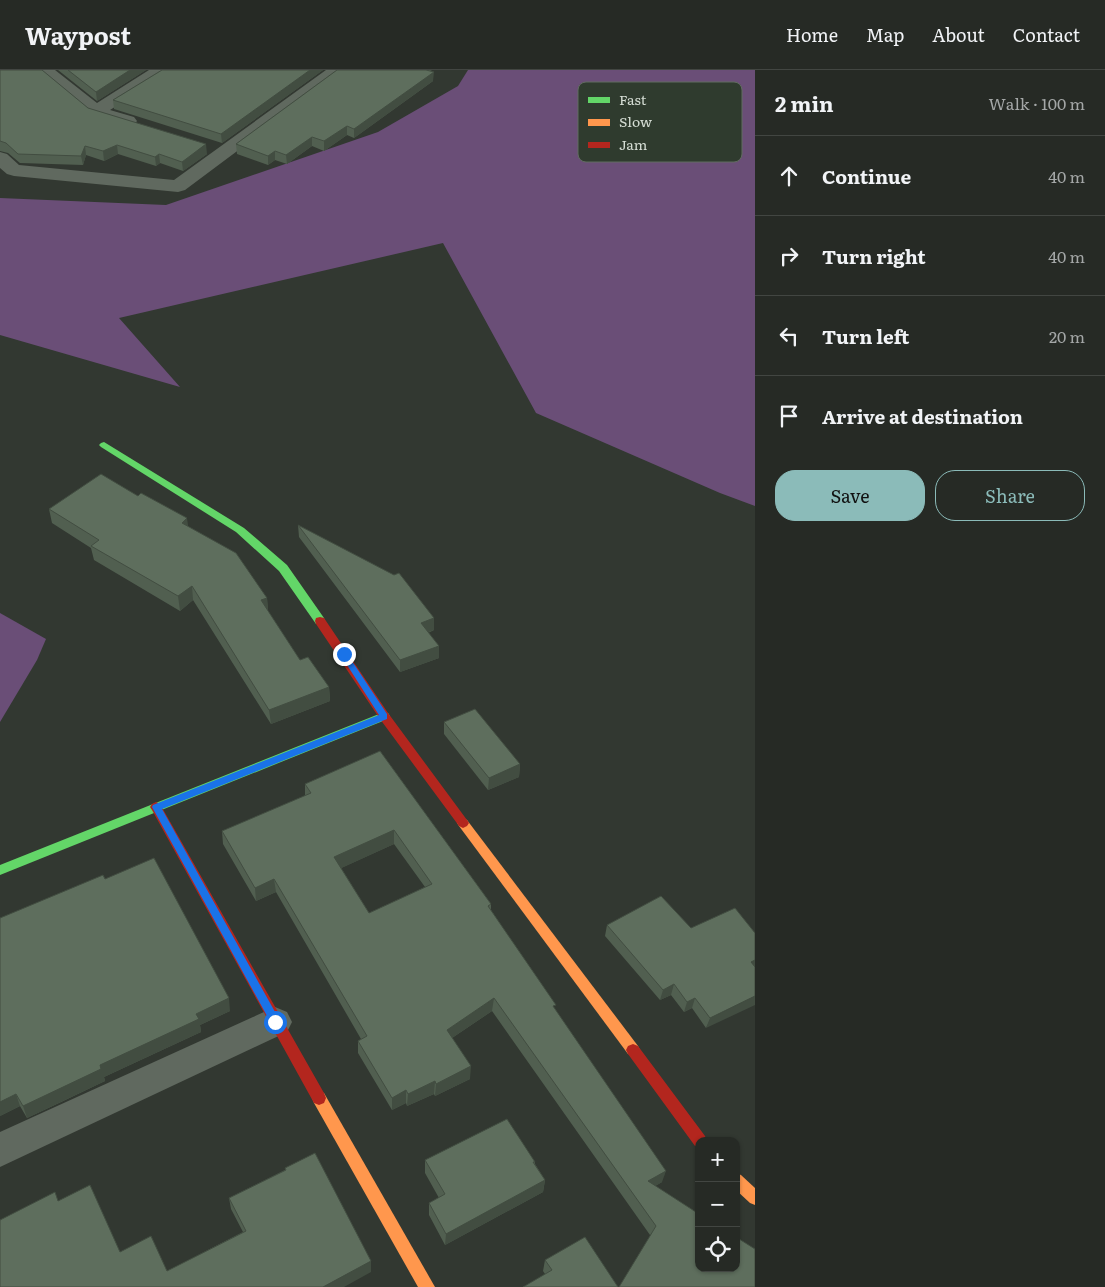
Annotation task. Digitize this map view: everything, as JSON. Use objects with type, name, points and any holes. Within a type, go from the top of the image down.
[{"type":"street","points":[[44,70],[96,111],[142,126]]},
{"type":"street","points":[[96,111],[160,70]]},
{"type":"street","points":[[0,158],[14,170],[178,186],[337,70]]},
{"type":"street","points":[[206,146],[225,152]]},
{"type":"street","points":[[104,445],[240,530],[282,568],[344,654],[384,716],[697,1137]]},
{"type":"street","points":[[0,870],[384,716]]},
{"type":"street","points":[[156,807],[275,1022],[427,1287]]},
{"type":"street","points":[[0,1150],[275,1022]]},
{"type":"street","points":[[738,1182],[755,1198]]},
{"type":"shaded area","points":[[468,70],[755,70],[755,506],[720,493],[536,413],[443,243],[119,318],[180,387],[0,335],[0,198],[166,205],[378,132],[458,86]]},
{"type":"shaded area","points":[[0,613],[46,639],[37,660],[0,722]]},
{"type":"building","points":[[0,70],[42,70],[88,108],[206,144],[182,162],[159,154],[155,157],[117,145],[103,151],[85,146],[81,156],[18,154],[6,143],[0,141]]},
{"type":"building","points":[[68,70],[130,70],[96,92]]},
{"type":"building","points":[[162,70],[310,70],[221,134],[113,100]]},
{"type":"building","points":[[337,70],[426,70],[434,72],[354,129],[347,126],[324,141],[312,137],[286,155],[275,151],[268,156],[236,144]]},
{"type":"building","points":[[101,474],[138,496],[141,493],[187,518],[182,523],[236,553],[267,598],[261,600],[300,660],[308,657],[329,687],[269,710],[192,586],[178,596],[91,546],[99,540],[49,509]]},
{"type":"building","points":[[298,525],[394,575],[399,573],[434,618],[421,623],[439,646],[400,660]]},
{"type":"building","points":[[475,709],[520,764],[489,778],[444,722]]},
{"type":"building","points":[[380,751],[491,904],[488,906],[556,1005],[553,1006],[666,1171],[648,1181],[695,1211],[695,1272],[740,1272],[740,1240],[755,1249],[755,1287],[619,1287],[656,1226],[494,998],[447,1030],[471,1066],[436,1084],[435,1081],[408,1094],[406,1090],[392,1098],[358,1041],[367,1036],[274,879],[255,888],[222,831],[311,793],[305,784]],"holes":[[[394,830],[432,884],[369,913],[334,857]]]},
{"type":"building","points":[[154,858],[229,998],[196,1014],[199,1019],[100,1065],[101,1069],[23,1106],[16,1094],[0,1102],[0,918],[103,875],[105,879]]},
{"type":"building","points":[[661,896],[691,928],[735,908],[755,933],[755,960],[751,962],[755,967],[755,996],[710,1018],[695,998],[687,1002],[674,984],[663,990],[607,925]]},
{"type":"building","points":[[507,1119],[545,1180],[446,1234],[429,1203],[445,1194],[425,1160]]},
{"type":"building","points":[[315,1153],[371,1261],[323,1287],[0,1287],[0,1220],[55,1192],[58,1201],[90,1185],[120,1252],[151,1236],[167,1271],[246,1231],[229,1198],[286,1170],[285,1168]]},
{"type":"building","points":[[585,1237],[618,1287],[523,1287],[552,1270],[545,1260]]},
{"type":"traffic: fast","points":[[104,445],[240,530],[283,568],[320,621]]},
{"type":"traffic: fast","points":[[0,870],[384,716]]},
{"type":"traffic: slow","points":[[463,823],[633,1050]]},
{"type":"traffic: slow","points":[[319,1098],[427,1287]]},
{"type":"traffic: slow","points":[[738,1182],[755,1198]]},
{"type":"traffic: jam","points":[[320,621],[384,716],[463,823]]},
{"type":"traffic: jam","points":[[156,807],[319,1098]]},
{"type":"traffic: jam","points":[[633,1050],[697,1137]]},
{"type":"route","points":[[275,1022],[156,807],[384,716],[344,654]]}]
